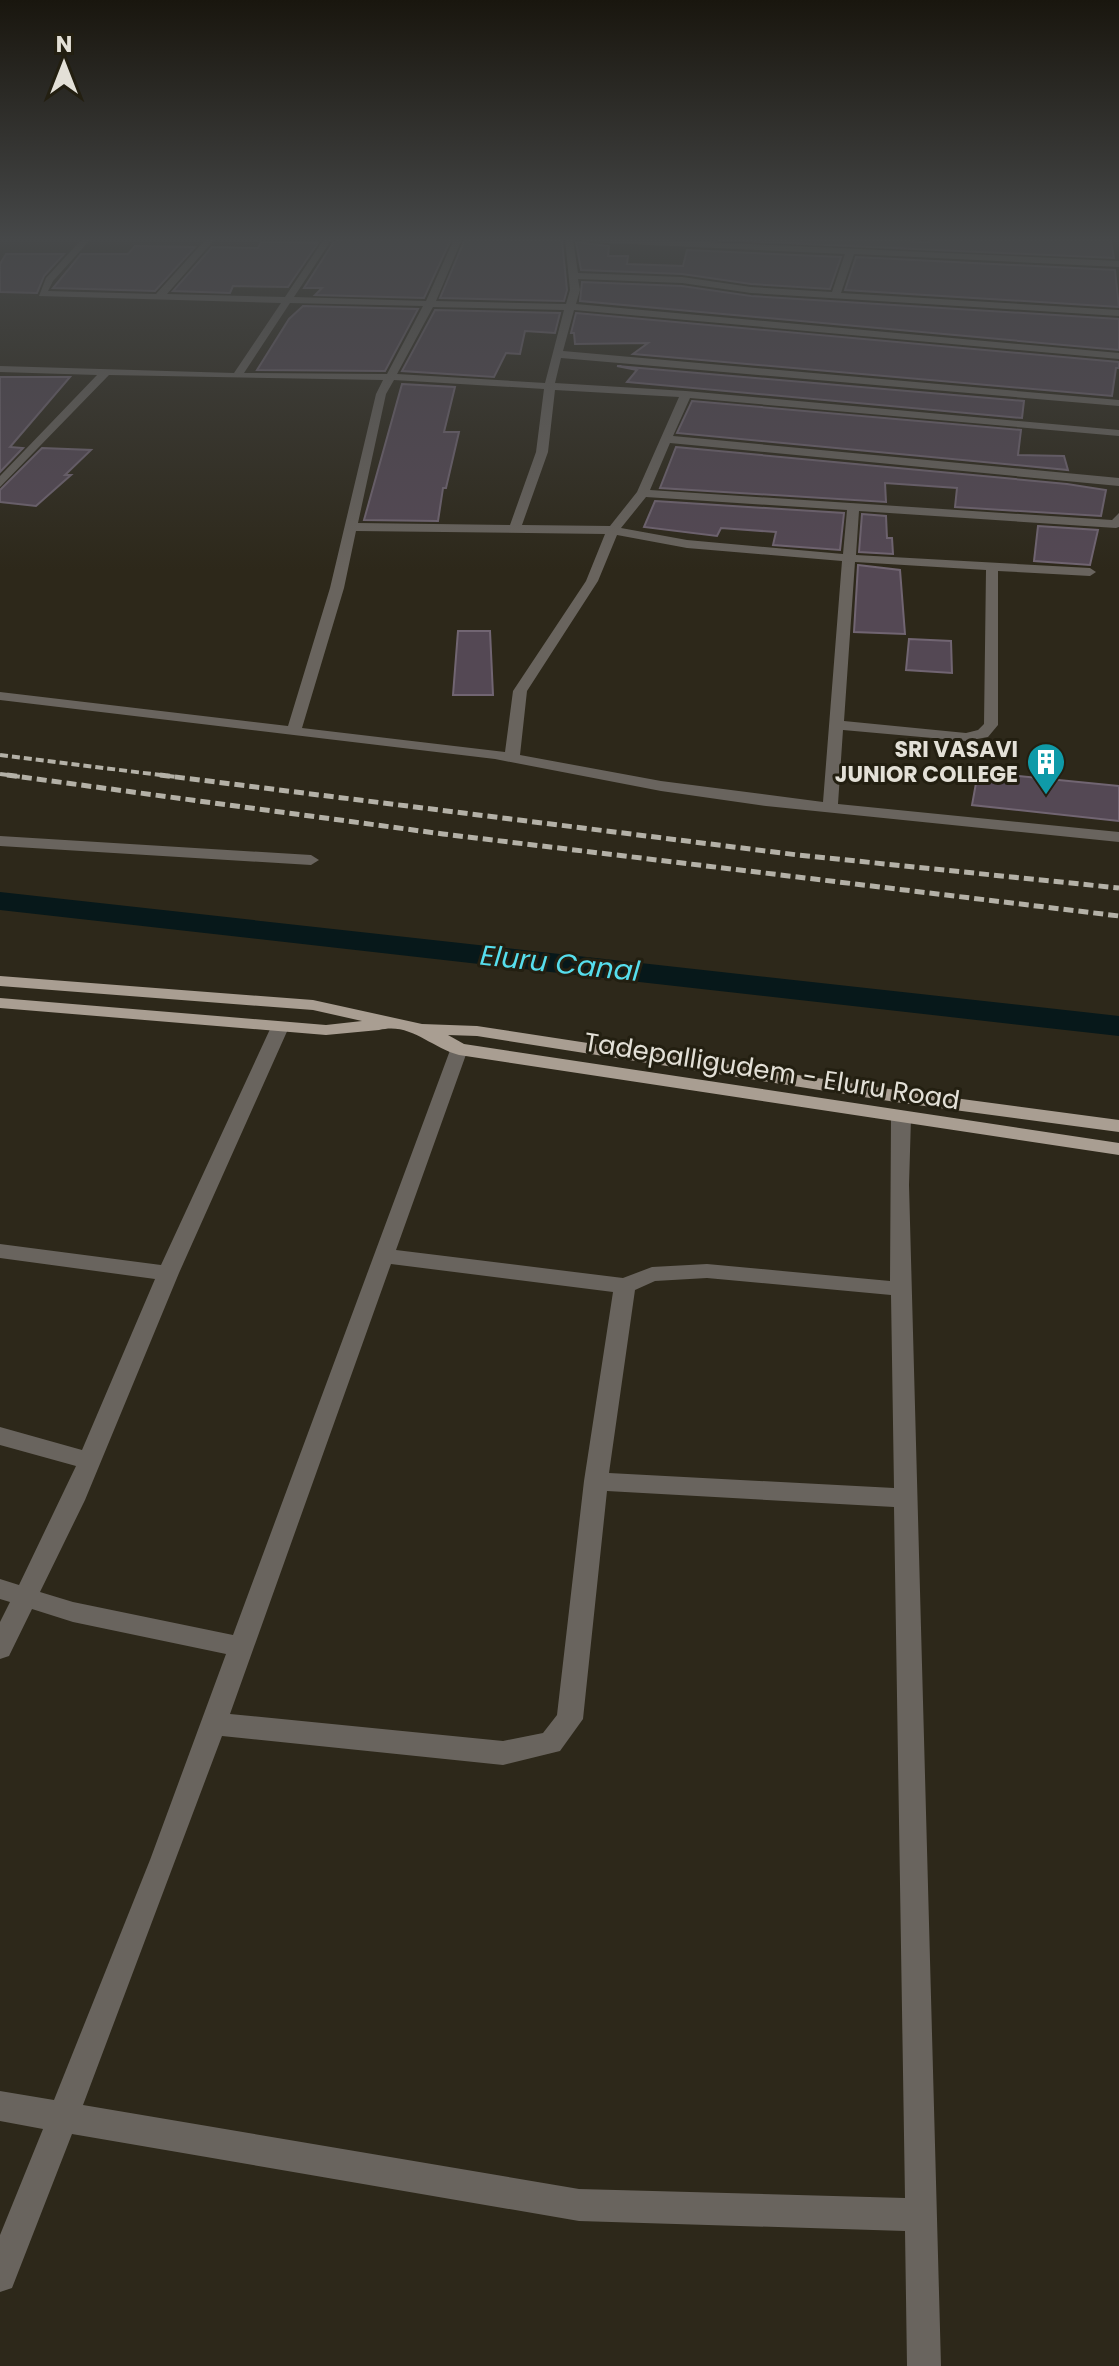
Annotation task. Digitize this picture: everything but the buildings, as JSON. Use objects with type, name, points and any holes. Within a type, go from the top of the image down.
[{"type":"main road","name":"Tadepalligudem - Eluru Road","points":[[0,981],[313,1005],[422,1029],[477,1031],[902,1097],[1119,1126]]},
{"type":"main road","name":"Tadepalligudem - Eluru Road","points":[[0,1003],[326,1030],[395,1024]]},
{"type":"main road","name":"Tadepalligudem - Eluru Road","points":[[422,1029],[459,1049],[1119,1149]]},
{"type":"street","points":[[237,376],[254,349]]},
{"type":"street","points":[[294,730],[352,527],[381,394],[404,349]]},
{"type":"street","points":[[515,529],[542,452],[558,349]]},
{"type":"street","points":[[1045,349],[1119,356]]},
{"type":"street","points":[[556,354],[1119,403]]},
{"type":"street","points":[[0,369],[389,377],[550,385],[686,394],[1119,433]]},
{"type":"street","points":[[0,483],[106,372]]},
{"type":"street","points":[[512,758],[520,691],[592,581],[613,530],[643,493],[686,394]]},
{"type":"street","points":[[664,439],[1119,482]]},
{"type":"street","points":[[643,493],[1116,524],[1119,517]]},
{"type":"street","points":[[830,807],[853,507]]},
{"type":"street","points":[[352,527],[613,530],[687,544],[847,558],[1090,572]]},
{"type":"street","points":[[838,725],[966,737],[983,734],[991,725],[992,566]]},
{"type":"street","points":[[0,696],[512,758],[661,786],[1119,837]]},
{"type":"street","points":[[0,841],[311,860]]},
{"type":"street","points":[[0,1648],[90,1461],[168,1273],[280,1027]]},
{"type":"street","points":[[0,2276],[214,1724],[459,1049]]},
{"type":"street","points":[[901,1118],[901,1289],[924,2366]]},
{"type":"street","points":[[0,1251],[168,1273]]},
{"type":"street","points":[[385,1256],[625,1286],[652,1274],[707,1271],[901,1289]]},
{"type":"street","points":[[214,1724],[503,1753],[551,1743],[570,1719],[596,1481],[625,1286]]},
{"type":"street","points":[[0,1436],[90,1461]]},
{"type":"street","points":[[596,1481],[906,1498]]},
{"type":"street","points":[[0,1589],[73,1612],[242,1647]]},
{"type":"street","points":[[0,2106],[579,2205],[921,2215]]},
{"type":"waterway","name":"Eluru Canal","points":[[0,901],[1119,1026]]},
{"type":"railway","points":[[0,755],[160,775]]},
{"type":"railway","points":[[0,774],[22,777]]},
{"type":"railway","points":[[7,775],[443,834],[1119,916]]},
{"type":"railway","points":[[160,775],[176,777]]},
{"type":"railway","points":[[160,775],[798,855],[1119,888]]},
{"type":"place","name":"SRI VASAVI JUNIOR COLLEGE","points":[[1046,796]]}]
